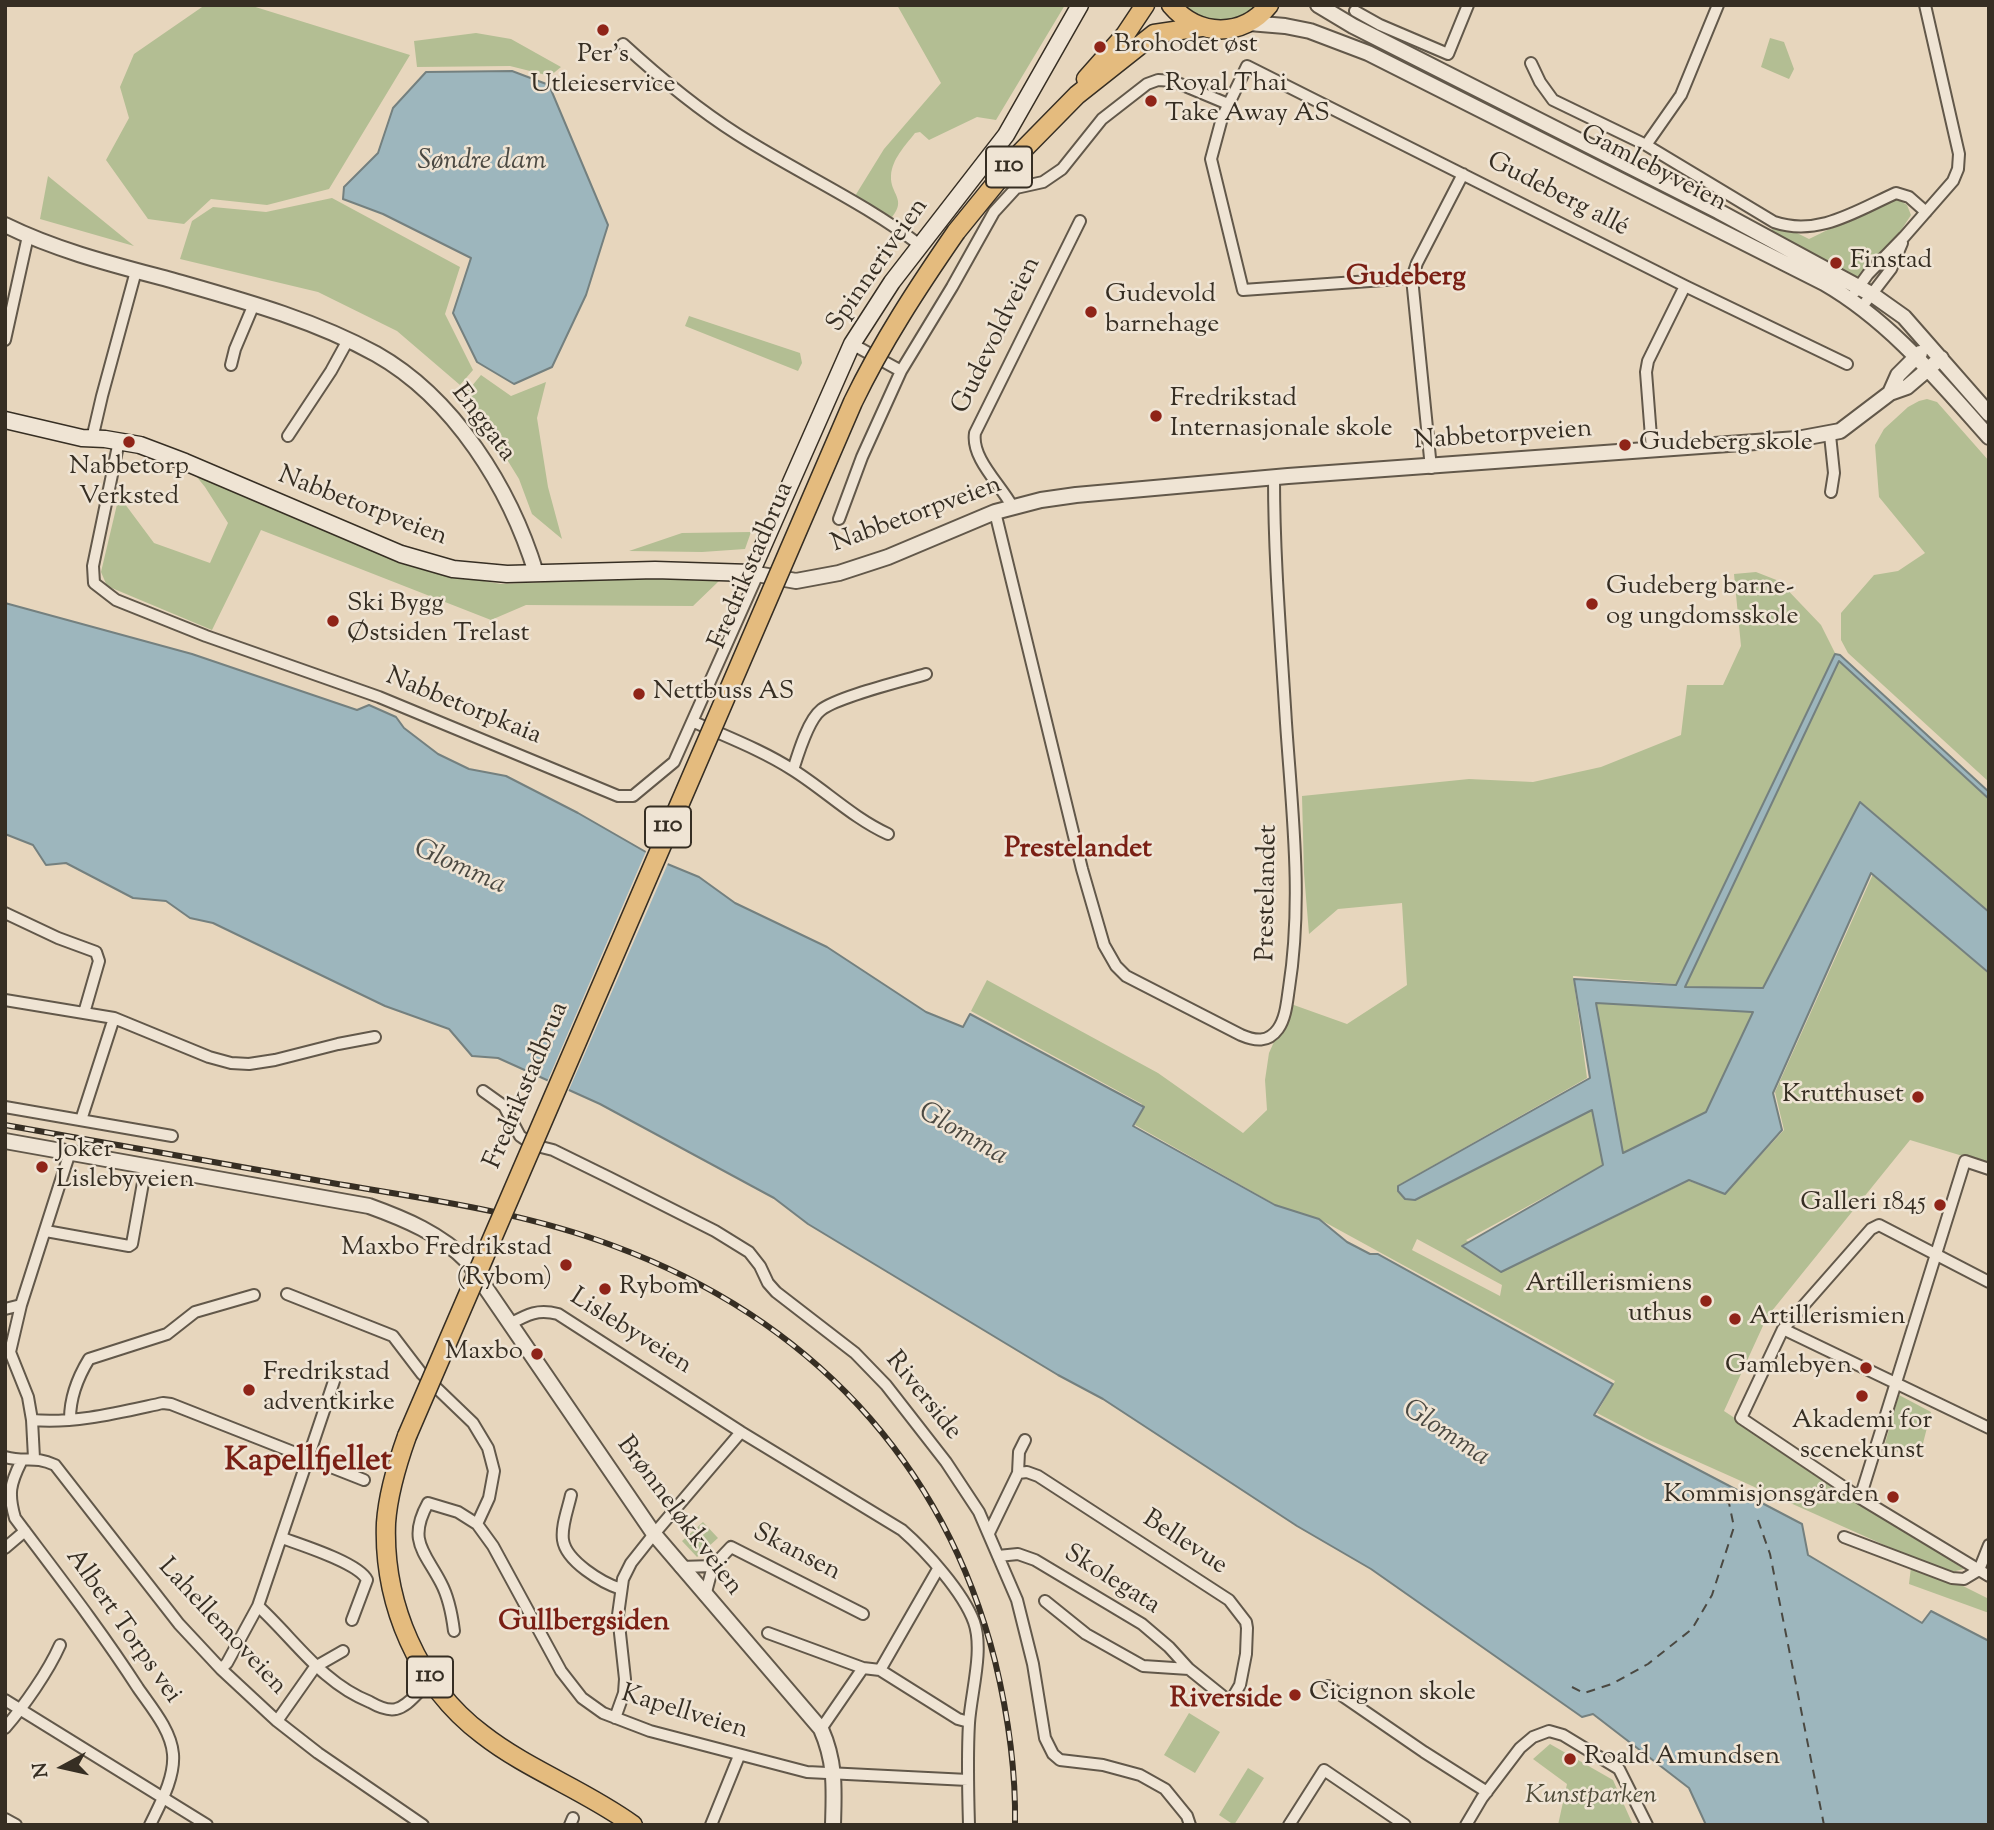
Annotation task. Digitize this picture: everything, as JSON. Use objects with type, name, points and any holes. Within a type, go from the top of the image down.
[{"type":"highway","name":"110","points":[[1072,100],[1089,74],[1125,35],[1145,5]]},
{"type":"highway","points":[[1171,5],[1181,15],[1201,27]]},
{"type":"highway","points":[[1249,23],[1269,5]]},
{"type":"highway","name":"110","points":[[1072,100],[1154,34],[1201,27],[1225,30],[1249,23]]},
{"type":"highway","name":"Fredrikstadbrua","points":[[632,1825],[481,1734],[449,1703],[425,1672],[407,1637],[394,1600],[386,1524],[390,1490],[407,1436],[870,366],[907,302],[956,232],[1021,152],[1072,100]]},
{"type":"main road","name":"Spinneriveien","points":[[755,574],[852,344],[892,282],[1006,135],[1080,5]]},
{"type":"main road","name":"Nabbetorpveien","points":[[5,420],[92,439],[141,445],[411,558],[453,569],[478,573],[655,570],[755,574]]},
{"type":"street","name":"Gamlebyveien","points":[[1318,5],[1353,26],[1718,211],[1873,295],[1905,317],[1989,414]]},
{"type":"street","points":[[1355,11],[1380,25],[1448,54],[1468,5]]},
{"type":"street","points":[[1646,145],[1681,95],[1718,5]]},
{"type":"street","points":[[1849,299],[1952,181],[1958,169],[1959,154],[1925,5]]},
{"type":"street","name":"Gamlebyveien","points":[[1249,23],[1310,31],[1368,53],[1812,277],[1849,299],[1890,331],[1929,369],[1989,437]]},
{"type":"street","points":[[623,44],[696,107],[738,135],[811,175],[921,246]]},
{"type":"street","points":[[1531,63],[1553,100],[1646,145],[1762,215],[1790,228],[1811,228],[1840,219],[1896,192],[1909,197],[1926,212]]},
{"type":"street","name":"Gudeberg allé","points":[[1228,104],[1247,66],[1685,286],[1847,364]]},
{"type":"street","points":[[839,519],[862,457],[901,371],[994,212],[1016,188],[1043,182],[1062,169],[1102,119],[1147,84],[1158,80],[1173,81],[1228,104],[1211,159],[1243,290],[1412,278]]},
{"type":"street","points":[[1431,468],[1412,278],[1417,263],[1463,174]]},
{"type":"street","name":"Gudevoldveien","points":[[1012,506],[977,454],[975,433],[1080,221]]},
{"type":"street","name":"Enggata","points":[[5,225],[28,236],[136,271],[290,316],[377,355],[401,371],[442,408],[478,453],[518,526],[536,573]]},
{"type":"street","points":[[5,340],[28,236]]},
{"type":"street","points":[[1861,308],[1891,269],[1904,237]]},
{"type":"street","points":[[92,439],[136,271]]},
{"type":"street","points":[[1653,450],[1646,372],[1648,361],[1685,286]]},
{"type":"street","points":[[231,365],[254,304]]},
{"type":"street","points":[[288,436],[331,372],[348,340]]},
{"type":"street","points":[[852,344],[901,371]]},
{"type":"street","name":"Nabbetorpveien","points":[[1890,393],[1898,375],[1929,345]]},
{"type":"street","name":"Nabbetorpveien","points":[[755,574],[796,581],[839,573],[1012,506],[1076,495],[1830,435],[1853,423],[1890,393],[1907,387],[1941,358]]},
{"type":"street","points":[[1830,435],[1834,473],[1831,492]]},
{"type":"street","name":"Nabbetorpkaia","points":[[120,441],[93,566],[94,583],[116,600],[206,636],[379,697],[618,796],[633,796],[674,762],[694,722],[755,574]]},
{"type":"street","name":"Prestelandet","points":[[995,512],[1082,869],[1109,955],[1126,976],[1241,1035],[1252,1040],[1262,1040],[1267,1039],[1280,1027],[1285,1011],[1297,917],[1273,478]]},
{"type":"street","points":[[793,770],[816,716],[822,709],[839,701],[926,674]]},
{"type":"street","points":[[694,722],[793,770],[870,825],[888,834]]},
{"type":"street","points":[[5,913],[58,938],[96,952],[99,961],[84,1013]]},
{"type":"street","points":[[5,1000],[114,1018],[209,1057],[231,1063],[249,1064],[375,1037]]},
{"type":"street","points":[[80,1120],[114,1018]]},
{"type":"street","name":"Riverside","points":[[483,1091],[504,1106],[520,1136],[533,1145],[553,1150],[610,1178],[715,1231],[749,1252],[776,1292],[855,1353],[886,1385],[946,1462],[979,1512],[989,1533],[1017,1600],[1033,1664],[1045,1738],[1053,1754],[1060,1760],[1103,1765],[1140,1775],[1165,1789],[1187,1816],[1190,1825]]},
{"type":"street","points":[[5,1107],[172,1136]]},
{"type":"street","points":[[5,1141],[338,1199],[400,1217],[453,1247],[468,1262],[510,1324]]},
{"type":"street","points":[[5,1457],[21,1462],[34,1458],[28,1397],[10,1352],[21,1305],[70,1152]]},
{"type":"street","points":[[1860,1498],[1965,1161],[1989,1169]]},
{"type":"street","points":[[46,1231],[130,1246],[146,1166]]},
{"type":"street","points":[[1984,1573],[1860,1498],[1741,1419],[1783,1329],[1871,1229],[1879,1225],[1989,1282]]},
{"type":"street","points":[[287,1294],[393,1336],[422,1374],[473,1423],[488,1448],[494,1471],[489,1498],[477,1524]]},
{"type":"street","points":[[70,1419],[70,1409],[80,1373],[89,1359],[167,1334],[195,1312],[254,1295]]},
{"type":"street","points":[[5,1309],[21,1305]]},
{"type":"street","name":"Lislebyveien","points":[[510,1324],[530,1312],[543,1310],[558,1314],[741,1432],[902,1530],[918,1544],[964,1602],[975,1624],[978,1642],[969,1722],[969,1825]]},
{"type":"street","name":"Brønneløkkveien","points":[[510,1324],[654,1534],[821,1729],[830,1749],[834,1775],[833,1825]]},
{"type":"street","points":[[1783,1329],[1989,1428]]},
{"type":"street","points":[[221,1669],[227,1663],[258,1606],[334,1381]]},
{"type":"street","points":[[32,1420],[49,1422],[171,1404],[364,1480]]},
{"type":"street","points":[[615,1718],[624,1693],[625,1679],[618,1615],[621,1589],[631,1563],[741,1432]]},
{"type":"street","points":[[989,1533],[1018,1473],[1019,1452],[1025,1440]]},
{"type":"street","name":"Lahellemoveien","points":[[34,1458],[55,1465],[179,1624],[221,1669],[277,1721],[318,1753],[423,1825]]},
{"type":"street","name":"Albert Torps vei","points":[[21,1462],[12,1480],[10,1499],[15,1518],[120,1660],[161,1723],[173,1755],[163,1798],[150,1825]]},
{"type":"street","name":"Bellevue","points":[[1018,1473],[1027,1472],[1038,1476],[1229,1600],[1246,1622],[1247,1628],[1246,1654],[1240,1685],[1230,1702]]},
{"type":"street","points":[[571,1495],[563,1530],[565,1547],[591,1574],[621,1589]]},
{"type":"street","name":"Kapellveien","points":[[454,1631],[444,1589],[421,1549],[419,1526],[428,1503],[458,1512],[477,1524],[493,1545],[571,1685],[593,1707],[650,1731],[807,1772],[968,1780]]},
{"type":"street","points":[[5,1548],[25,1531]]},
{"type":"street","points":[[1844,1537],[1952,1578],[1964,1579],[1984,1573]]},
{"type":"street","points":[[282,1538],[331,1556],[364,1574],[367,1580],[352,1620]]},
{"type":"street","points":[[1984,1573],[1989,1545]]},
{"type":"street","name":"Skansen","points":[[705,1596],[713,1566],[731,1547],[863,1614]]},
{"type":"street","name":"Skolegata","points":[[998,1556],[1018,1554],[1027,1557],[1142,1624],[1189,1669],[1230,1702]]},
{"type":"street","name":"Skansen","points":[[680,1567],[713,1566]]},
{"type":"street","points":[[880,1670],[927,1583],[938,1569]]},
{"type":"street","name":"Skolegata","points":[[1045,1601],[1086,1634],[1143,1666],[1189,1669]]},
{"type":"street","points":[[258,1606],[315,1667],[348,1692],[390,1709],[406,1705],[418,1693]]},
{"type":"street","points":[[768,1633],[863,1668],[880,1670],[958,1719],[969,1722]]},
{"type":"street","points":[[5,1728],[22,1709],[60,1645]]},
{"type":"street","points":[[277,1721],[315,1667],[343,1651]]},
{"type":"street","points":[[821,1729],[863,1668]]},
{"type":"street","points":[[1328,1686],[1423,1752],[1487,1791]]},
{"type":"street","points":[[5,1700],[207,1825]]},
{"type":"street","points":[[1466,1825],[1487,1791],[1520,1748],[1533,1737],[1549,1731],[1563,1735],[1619,1769],[1647,1825]]},
{"type":"street","points":[[711,1825],[739,1756]]},
{"type":"street","points":[[1289,1825],[1324,1770],[1405,1825]]},
{"type":"street","points":[[5,1819],[16,1825]]},
{"type":"green space","points":[[205,5],[249,5],[410,55],[329,189],[267,205],[211,199],[184,224],[148,219],[106,160],[129,118],[120,87],[134,54]]},
{"type":"green space","points":[[897,5],[1065,5],[996,120],[977,117],[929,140],[920,132],[915,133],[900,153],[892,170],[891,182],[898,206],[892,217],[855,196],[884,149],[941,83]]},
{"type":"green space","points":[[1185,5],[1262,5],[1244,16],[1223,21],[1203,17]]},
{"type":"green space","points":[[476,33],[511,39],[561,67],[550,76],[510,66],[417,67],[414,41]]},
{"type":"green space","points":[[1770,38],[1784,42],[1794,69],[1789,79],[1761,67]]},
{"type":"green space","points":[[48,176],[134,246],[40,219]]},
{"type":"green space","points":[[332,198],[460,267],[445,314],[473,370],[460,385],[397,331],[318,292],[180,259],[192,221],[213,207],[266,212]]},
{"type":"green space","points":[[1898,199],[1907,205],[1911,215],[1874,272],[1870,284],[1771,232],[1774,225],[1809,239],[1887,201]]},
{"type":"green space","points":[[689,316],[800,353],[802,363],[798,371],[685,326]]},
{"type":"green space","points":[[481,375],[511,396],[546,382],[537,418],[548,487],[562,539],[532,514],[519,479],[466,393]]},
{"type":"green space","points":[[1927,399],[1937,402],[1989,461],[1989,782],[1848,653],[1841,640],[1841,613],[1874,575],[1898,571],[1925,553],[1879,497],[1875,445],[1884,429],[1908,407]]},
{"type":"green space","points":[[192,471],[460,577],[501,584],[639,578],[719,581],[693,606],[526,605],[491,620],[261,530],[212,630],[107,586],[101,572],[119,496],[154,543],[210,563],[228,523]]},
{"type":"green space","points":[[751,532],[745,549],[702,552],[629,551],[682,533]]},
{"type":"green space","points":[[1756,572],[1779,581],[1821,625],[1835,653],[1676,984],[1573,976],[1587,1078],[1397,1186],[1405,1199],[1415,1200],[1592,1110],[1603,1165],[1466,1240],[1506,1270],[1689,1181],[1725,1194],[1784,1130],[1775,1092],[1873,874],[1989,974],[1989,1164],[1910,1140],[1767,1317],[1724,1411],[1964,1569],[1947,1573],[1647,1439],[1597,1413],[1615,1381],[1319,1219],[1276,1205],[1135,1125],[1142,1104],[971,1011],[987,980],[1158,1073],[1243,1133],[1267,1110],[1265,1080],[1269,1053],[1291,1004],[1347,1024],[1407,985],[1402,903],[1338,909],[1309,934],[1302,796],[1469,779],[1533,782],[1601,767],[1681,735],[1687,685],[1723,685],[1741,646],[1734,574]],"holes":[[[1417,1239],[1502,1285],[1500,1296],[1412,1250]]]},
{"type":"green space","points":[[1839,660],[1989,799],[1989,912],[1861,802],[1763,988],[1684,987]]},
{"type":"green space","points":[[1596,1003],[1753,1012],[1706,1112],[1622,1153]]},
{"type":"green space","points":[[1899,1395],[1931,1412],[1919,1459],[1884,1447]]},
{"type":"green space","points":[[703,1522],[718,1538],[697,1557],[682,1541]]},
{"type":"green space","points":[[1911,1567],[1957,1583],[1989,1599],[1989,1613],[1909,1584]]},
{"type":"green space","points":[[1189,1713],[1220,1732],[1195,1773],[1164,1755]]},
{"type":"green space","name":"Kunstparken","points":[[1550,1744],[1613,1780],[1633,1825],[1558,1825],[1567,1784],[1533,1759]]},
{"type":"green space","points":[[1248,1768],[1264,1778],[1234,1825],[1219,1815]]},
{"type":"water","name":"Søndre dam","points":[[512,71],[549,85],[608,225],[586,295],[552,367],[514,384],[477,362],[453,313],[471,258],[383,214],[343,199],[344,187],[378,153],[393,108],[426,72]]},
{"type":"water","name":"Glomma","points":[[5,603],[192,654],[357,710],[369,705],[396,717],[404,728],[438,754],[469,769],[506,776],[578,813],[665,863],[699,877],[735,903],[827,947],[926,1012],[963,1027],[970,1014],[1144,1107],[1133,1126],[1275,1205],[1319,1219],[1347,1242],[1370,1254],[1378,1254],[1613,1384],[1594,1415],[1802,1524],[1808,1555],[1922,1623],[1931,1611],[1989,1641],[1989,1825],[1706,1825],[1689,1788],[1593,1714],[1582,1717],[1371,1569],[1297,1526],[1103,1399],[1058,1375],[808,1224],[774,1198],[600,1104],[498,1058],[472,1056],[449,1029],[385,1006],[213,923],[190,918],[166,901],[133,898],[66,863],[46,865],[33,845],[5,834]]},
{"type":"water","points":[[1835,654],[1840,655],[1989,792],[1989,799],[1839,661],[1685,987],[1763,988],[1860,802],[1989,912],[1989,973],[1871,873],[1773,1093],[1782,1130],[1725,1194],[1689,1180],[1501,1272],[1462,1246],[1603,1165],[1592,1110],[1415,1200],[1405,1199],[1398,1191],[1398,1186],[1590,1078],[1574,979],[1676,985]],"holes":[[[1596,1003],[1753,1012],[1706,1112],[1623,1153]]]},
{"type":"pier","points":[[647,849],[669,861],[568,1092],[547,1082]]},
{"type":"ferry route","points":[[1572,1687],[1584,1693],[1612,1684],[1648,1664],[1692,1629],[1712,1595],[1734,1527],[1729,1503],[1702,1495]]},
{"type":"ferry route","points":[[1758,1520],[1770,1554],[1824,1825]]},
{"type":"railway","points":[[5,1125],[510,1215],[614,1246],[684,1276],[748,1313],[806,1356],[858,1405],[903,1460],[941,1521],[972,1588],[995,1661],[1010,1742],[1015,1825]]},
{"type":"place","name":"Per's Utleieservice","points":[[603,30]]},
{"type":"place","name":"Brohodet øst","points":[[1100,47]]},
{"type":"place","name":"Royal Thai Take Away AS","points":[[1151,101]]},
{"type":"place","name":"Finstad","points":[[1836,263]]},
{"type":"place","name":"Gudevold barnehage","points":[[1091,312]]},
{"type":"place","name":"Fredrikstad Internasjonale skole","points":[[1156,416]]},
{"type":"place","name":"Nabbetorp Verksted","points":[[129,442]]},
{"type":"place","name":"Gudeberg skole","points":[[1625,445]]},
{"type":"place","name":"Gudeberg barne- og ungdomsskole","points":[[1592,604]]},
{"type":"place","name":"Ski Bygg Østsiden Trelast","points":[[333,621]]},
{"type":"place","name":"Nettbuss AS","points":[[639,694]]},
{"type":"place","name":"Krutthuset","points":[[1918,1097]]},
{"type":"place","name":"Joker Lislebyveien","points":[[42,1167]]},
{"type":"place","name":"Galleri 1845","points":[[1940,1205]]},
{"type":"place","name":"Maxbo Fredrikstad (Rybom)","points":[[566,1265]]},
{"type":"place","name":"Rybom","points":[[605,1289]]},
{"type":"place","name":"Artillerismiens uthus","points":[[1706,1301]]},
{"type":"place","name":"Artillerismien","points":[[1735,1319]]},
{"type":"place","name":"Maxbo","points":[[537,1354]]},
{"type":"place","name":"Gamlebyen","points":[[1866,1368]]},
{"type":"place","name":"Fredrikstad adventkirke","points":[[249,1390]]},
{"type":"place","name":"Akademi for scenekunst","points":[[1862,1396]]},
{"type":"place","name":"Kommisjonsgården","points":[[1893,1497]]},
{"type":"place","name":"Cicignon skole","points":[[1295,1695]]},
{"type":"place","name":"Roald Amundsen","points":[[1570,1759]]},
{"type":"district","name":"Gudeberg","points":[[1406,279]]},
{"type":"district","name":"Prestelandet","points":[[1078,851]]},
{"type":"district","name":"Kapellfjellet","points":[[308,1463]]},
{"type":"district","name":"Gullbergsiden","points":[[584,1624]]},
{"type":"district","name":"Riverside","points":[[1226,1701]]}]
